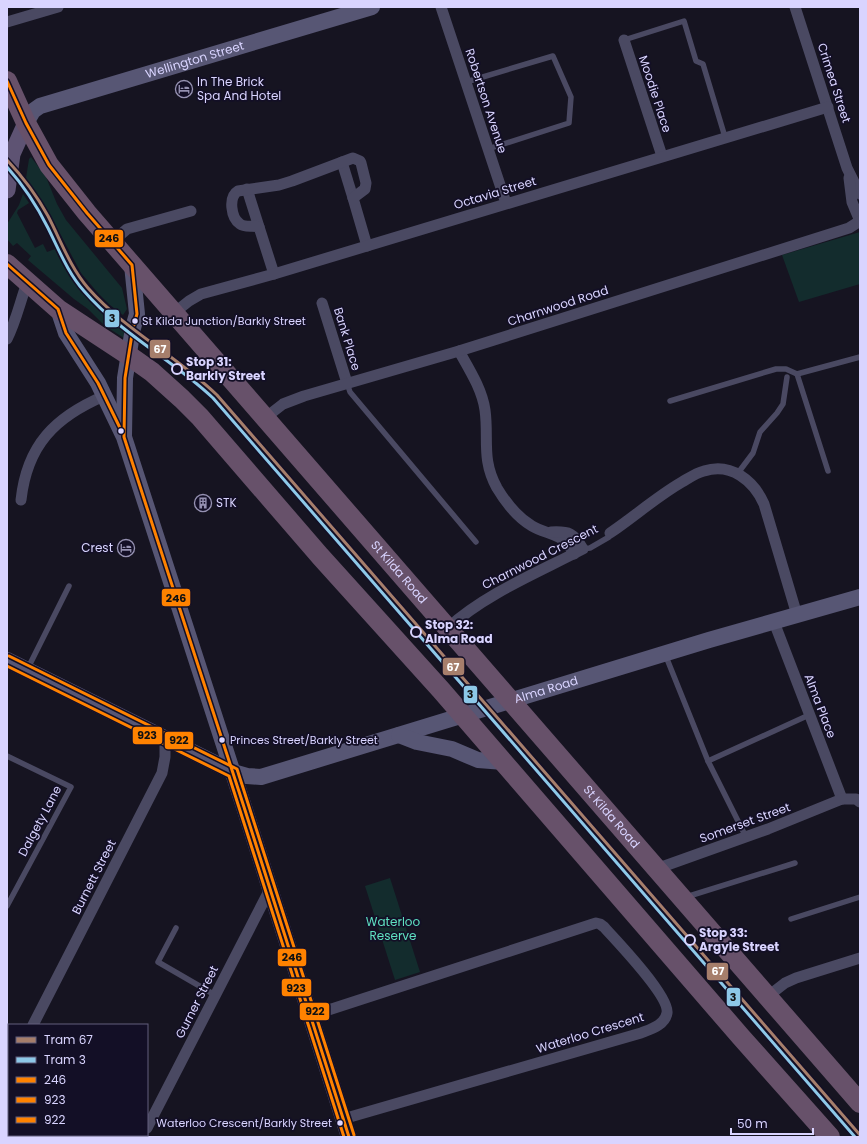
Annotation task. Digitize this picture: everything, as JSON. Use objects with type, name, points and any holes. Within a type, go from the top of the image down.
[{"type":"highway","name":"St Kilda Road","points":[[7,81],[26,123],[53,170],[112,242],[860,1103]]},
{"type":"highway","points":[[7,264],[58,309],[128,355],[158,378],[182,398],[200,417],[320,556],[441,690],[741,1037],[830,1137]]},
{"type":"main road","points":[[7,190],[8,165],[14,146],[26,123]]},
{"type":"street","points":[[7,22],[58,7]]},
{"type":"street","name":"Wellington Street","points":[[26,123],[31,113],[40,106],[372,7]]},
{"type":"street","name":"Robertson Avenue","points":[[441,7],[506,203]]},
{"type":"street","name":"Crimea Street","points":[[796,7],[847,168],[852,202],[860,221]]},
{"type":"street","name":"Moodie Place","points":[[624,40],[662,156]]},
{"type":"street","name":"Octavia Street","points":[[174,313],[188,301],[201,294],[274,274],[828,107]]},
{"type":"street","points":[[259,227],[241,225],[237,222],[233,212],[233,194],[247,189],[266,187],[292,181],[321,171],[350,158],[355,158],[360,161],[363,166],[366,179],[366,188],[353,198]]},
{"type":"street","points":[[342,162],[367,246]]},
{"type":"street","name":"Crimea Street","points":[[847,168],[860,194]]},
{"type":"street","points":[[247,189],[274,274]]},
{"type":"street","points":[[112,242],[128,229],[191,210]]},
{"type":"street","name":"Charnwood Road","points":[[265,418],[283,404],[347,383],[459,351],[849,228],[860,221]]},
{"type":"street","points":[[124,437],[124,393],[128,355],[132,330],[137,314],[132,265]]},
{"type":"street","points":[[7,339],[15,322],[20,301],[27,283]]},
{"type":"street","name":"Bank Place","points":[[322,303],[347,383]]},
{"type":"street","points":[[58,309],[66,332],[98,383],[124,437],[233,772],[349,1137]]},
{"type":"street","points":[[459,351],[474,378],[483,400],[485,410],[488,463],[496,486],[513,511],[533,527],[543,531],[562,532],[575,536],[578,551]]},
{"type":"street","points":[[21,500],[24,476],[43,439],[62,419],[83,406],[104,396]]},
{"type":"street","name":"Charnwood Crescent","points":[[610,533],[654,500],[696,474],[707,470],[719,469],[738,473]]},
{"type":"street","points":[[738,473],[752,485],[764,504],[797,615]]},
{"type":"street","name":"Charnwood Crescent","points":[[448,628],[465,612],[578,551]]},
{"type":"street","name":"Alma Road","points":[[8,665],[26,670],[233,772],[254,777],[269,776],[664,654],[860,597]]},
{"type":"street","name":"Alma Place","points":[[774,622],[842,799]]},
{"type":"street","points":[[399,735],[417,742],[452,749],[478,760],[504,762]]},
{"type":"street","name":"Burnett Street","points":[[34,1024],[158,781],[164,766],[165,738]]},
{"type":"street","points":[[842,799],[856,799],[860,802]]},
{"type":"street","name":"Somerset Street","points":[[656,869],[746,838],[842,799]]},
{"type":"street","name":"Gurner Street","points":[[148,1126],[270,889]]},
{"type":"street","name":"Waterloo Crescent","points":[[310,1016],[596,923],[604,927],[634,962],[658,991],[667,1008],[667,1014],[661,1024],[641,1033],[343,1119]]},
{"type":"street","points":[[768,997],[785,983],[796,978],[860,958]]},
{"type":"lane","points":[[624,40],[684,21],[696,61],[703,64],[726,137]]},
{"type":"lane","points":[[466,82],[553,56],[571,97],[569,123],[488,149]]},
{"type":"lane","points":[[8,165],[36,201],[73,272],[85,290],[112,316],[180,365],[207,388],[486,709],[597,834],[859,1137]]},
{"type":"lane","points":[[670,401],[776,369],[786,369],[796,374],[860,357]]},
{"type":"lane","points":[[796,374],[828,471]]},
{"type":"lane","points":[[738,473],[751,456],[760,432],[783,404],[787,377]]},
{"type":"lane","points":[[347,383],[350,392],[476,542]]},
{"type":"lane","name":"Charnwood Crescent","points":[[578,551],[590,548],[609,537],[610,533]]},
{"type":"lane","points":[[26,670],[69,586]]},
{"type":"lane","points":[[664,654],[708,761],[746,838]]},
{"type":"lane","points":[[708,761],[809,715]]},
{"type":"lane","name":"Dalgety Lane","points":[[7,756],[71,787],[7,906]]},
{"type":"lane","points":[[682,898],[795,863]]},
{"type":"lane","points":[[791,919],[860,896]]},
{"type":"lane","points":[[176,928],[158,962],[215,995]]},
{"type":"green space","points":[[31,157],[46,177],[57,204],[66,220],[122,288],[127,309],[123,315],[98,293],[81,273],[46,207],[26,178],[29,159]]},
{"type":"green space","points":[[23,194],[29,203],[18,210],[17,213],[35,248],[43,244],[47,252],[55,249],[68,274],[84,294],[93,304],[125,329],[124,338],[105,326],[88,309],[28,260],[31,256],[17,243],[13,246],[7,239],[7,224],[19,205]]},
{"type":"green space","points":[[860,232],[860,284],[799,302],[782,255]]},
{"type":"green space","name":"Waterloo Reserve","points":[[390,878],[420,972],[395,980],[365,886]]},
{"type":"tram line","name":"67","points":[[7,160],[39,201],[71,263],[88,288],[118,317],[185,368],[217,395],[860,1135]]},
{"type":"tram line","name":"3","points":[[7,167],[35,204],[68,269],[84,291],[114,321],[181,371],[213,398],[855,1137]]},
{"type":"transit line","name":"246","points":[[7,81],[26,123],[49,165],[87,213],[132,265],[137,314],[133,328],[125,378],[124,437],[349,1137]]},
{"type":"transit line","name":"246","points":[[7,264],[58,309],[66,333],[98,383],[122,432]]},
{"type":"transit line","name":"922","points":[[9,656],[237,769],[354,1135]]},
{"type":"transit line","name":"923","points":[[7,666],[229,776],[344,1137]]},
{"type":"place","name":"In The Brick Spa And Hotel","points":[[184,89]]},
{"type":"place","name":"St Kilda Junction/Barkly Street","points":[[135,321]]},
{"type":"place","name":"Stop 31: Barkly Street","points":[[177,369]]},
{"type":"place","name":"STK","points":[[203,503]]},
{"type":"place","name":"Crest","points":[[126,548]]},
{"type":"place","name":"Stop 32: Alma Road","points":[[416,632]]},
{"type":"place","name":"Princes Street/Barkly Street","points":[[222,740]]},
{"type":"place","name":"Stop 33: Argyle Street","points":[[690,940]]},
{"type":"place","name":"Waterloo Crescent/Barkly Street","points":[[340,1123]]}]
